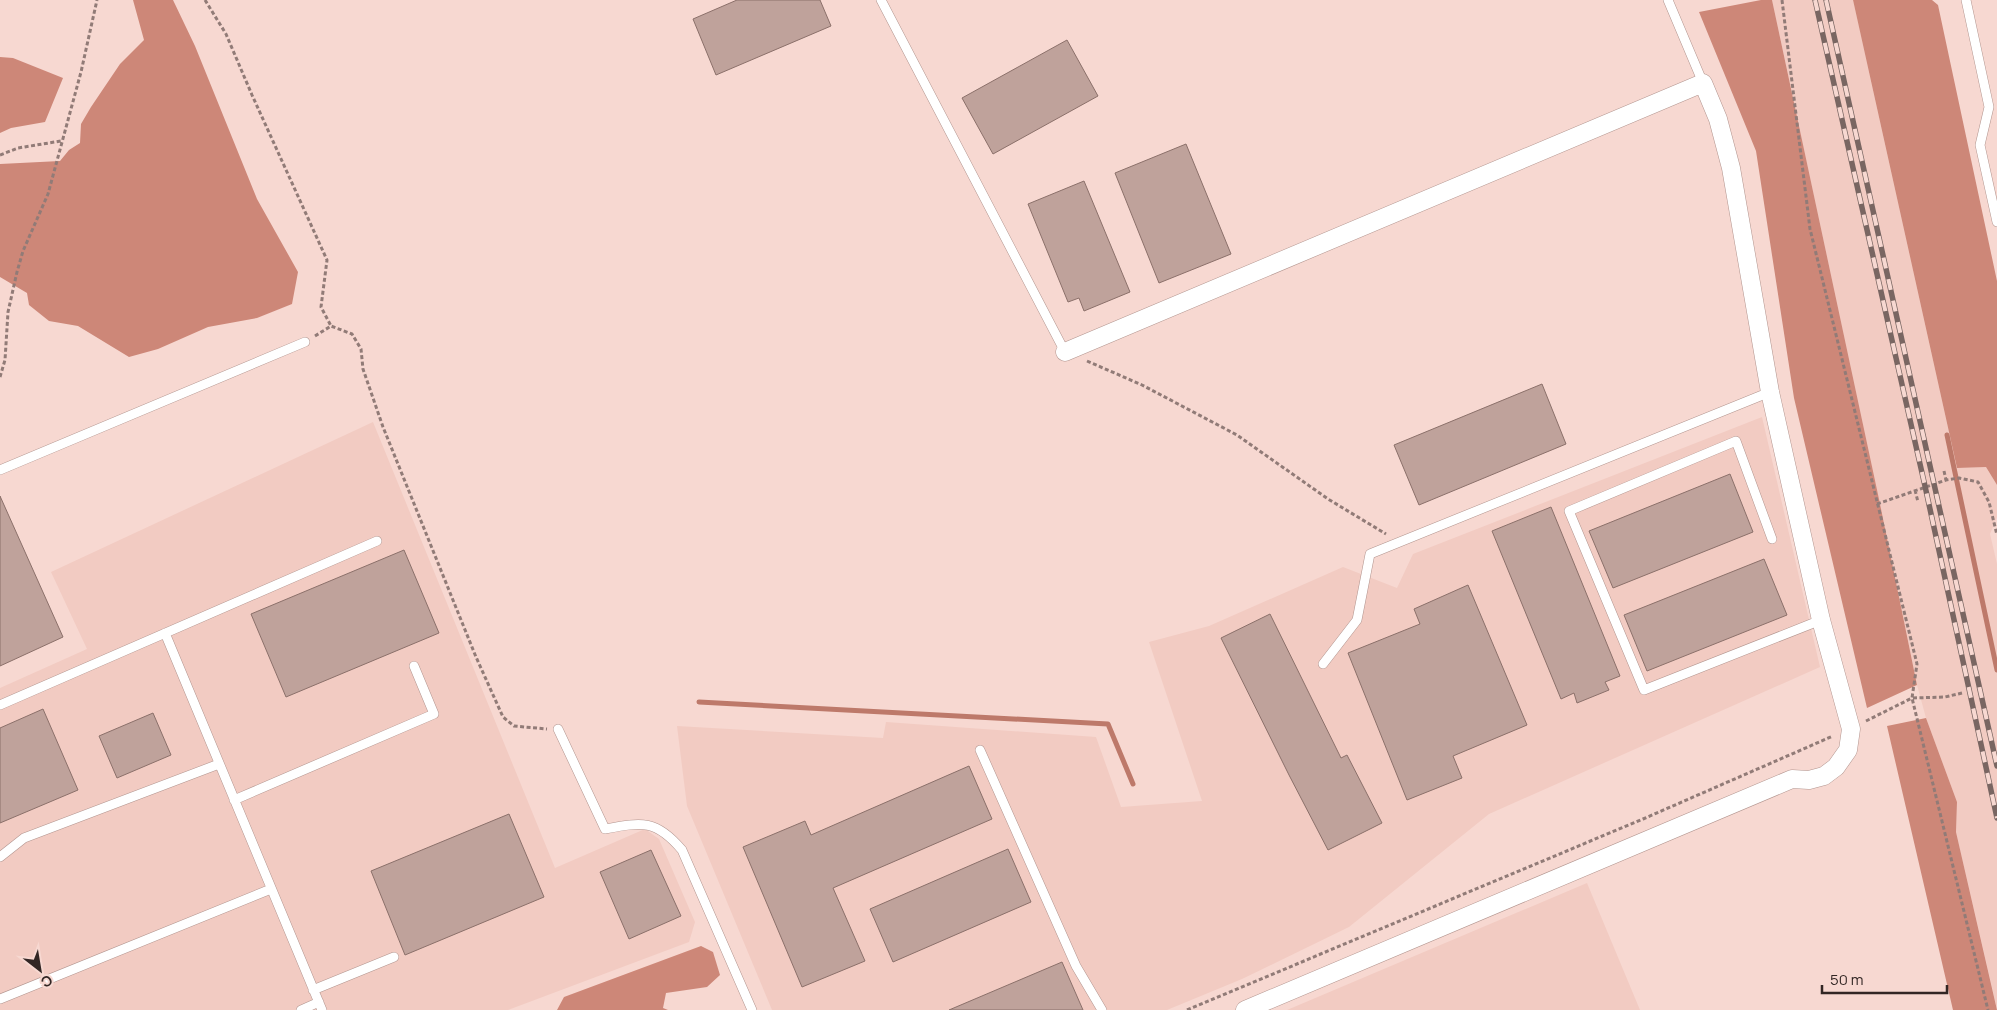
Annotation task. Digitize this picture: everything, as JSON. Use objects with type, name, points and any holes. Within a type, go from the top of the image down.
[{"type":"street","points":[[1065,352],[1703,82],[1718,120],[1731,168],[1770,392],[1821,620],[1851,728],[1848,750],[1836,767],[1824,776],[1809,780],[1792,780],[1244,1010]]},
{"type":"lane","points":[[880,0],[1065,352]]},
{"type":"lane","points":[[1668,0],[1703,82]]},
{"type":"lane","points":[[1966,0],[1989,107],[1980,145],[1997,222]]},
{"type":"lane","points":[[0,470],[305,342]]},
{"type":"lane","points":[[1323,664],[1357,620],[1370,554],[1770,392]]},
{"type":"lane","points":[[1772,539],[1736,441],[1569,511],[1644,690],[1821,620]]},
{"type":"lane","points":[[0,706],[377,541]]},
{"type":"lane","points":[[165,633],[320,1006],[301,1010]]},
{"type":"lane","points":[[234,800],[434,714],[414,666]]},
{"type":"lane","points":[[558,729],[606,829],[631,824],[649,825],[670,836],[682,850],[752,1010]]},
{"type":"lane","points":[[980,750],[1076,966],[1102,1010]]},
{"type":"lane","points":[[0,858],[24,838],[219,764]]},
{"type":"lane","points":[[0,999],[272,889]]},
{"type":"lane","points":[[313,990],[394,957]]},
{"type":"path","points":[[0,377],[5,360],[8,312],[17,272],[23,251],[48,194],[81,72],[98,0]]},
{"type":"path","points":[[204,0],[226,34],[327,260],[321,307],[331,326],[352,334],[361,349],[363,369],[383,427],[476,657],[503,717],[514,726],[558,729]]},
{"type":"path","points":[[1782,0],[1810,229],[1917,664],[1912,698],[1988,1010]]},
{"type":"path","points":[[0,155],[18,148],[61,141]]},
{"type":"path","points":[[305,342],[331,326]]},
{"type":"path","points":[[1065,352],[1142,385],[1238,435],[1328,499],[1399,542]]},
{"type":"path","points":[[1944,471],[1946,480]]},
{"type":"path","points":[[1877,504],[1946,480],[1959,478],[1978,482],[1989,502],[1997,535]]},
{"type":"path","points":[[1915,490],[1918,502]]},
{"type":"path","points":[[1187,1010],[1643,819],[1851,728],[1912,698],[1945,697],[1962,693]]},
{"type":"shaded area","points":[[133,0],[173,0],[195,46],[257,199],[298,272],[292,304],[257,318],[208,327],[158,349],[129,357],[78,326],[49,321],[29,305],[27,293],[0,277],[0,164],[60,161],[69,150],[80,143],[81,124],[91,107],[120,64],[144,40]]},
{"type":"shaded area","points":[[1761,0],[1772,0],[1917,685],[1867,708],[1794,398],[1756,151],[1699,12]]},
{"type":"shaded area","points":[[1772,0],[1853,0],[1957,468],[1986,467],[1997,485],[1997,517],[1990,534],[1997,564],[1997,1009],[1956,832],[1957,802],[1926,718],[1917,685]]},
{"type":"shaded area","points":[[1853,0],[1932,0],[1938,5],[1997,281],[1997,485],[1986,467],[1957,468]]},
{"type":"shaded area","points":[[0,57],[13,58],[63,78],[45,122],[11,128],[0,133]]},
{"type":"shaded area","points":[[1762,417],[1820,667],[1489,814],[1349,927],[1242,979],[1167,1010],[772,1010],[687,806],[677,726],[883,738],[886,722],[1096,737],[1121,807],[1202,801],[1149,642],[1209,626],[1343,567],[1397,588],[1413,554]]},
{"type":"shaded area","points":[[373,422],[555,868],[645,829],[659,839],[695,922],[689,942],[508,1010],[0,1010],[0,688],[87,649],[51,572]]},
{"type":"shaded area","points":[[1926,718],[1957,802],[1956,832],[1997,1010],[1953,1010],[1887,726]]},
{"type":"shaded area","points":[[1587,883],[1640,1010],[1287,1010]]},
{"type":"shaded area","points":[[701,946],[713,952],[720,975],[707,987],[666,993],[663,1008],[668,1010],[557,1010],[564,997]]},
{"type":"building","points":[[737,0],[820,0],[831,26],[716,75],[693,19]]},
{"type":"building","points":[[1067,40],[1098,96],[993,154],[962,98]]},
{"type":"building","points":[[1186,144],[1231,254],[1159,283],[1115,173]]},
{"type":"building","points":[[1084,181],[1130,292],[1084,311],[1079,298],[1068,302],[1028,204]]},
{"type":"building","points":[[1542,384],[1566,444],[1419,505],[1394,445]]},
{"type":"building","points":[[1730,474],[1753,532],[1613,588],[1589,531]]},
{"type":"building","points":[[0,496],[63,637],[0,666]]},
{"type":"building","points":[[1551,507],[1620,676],[1605,682],[1609,690],[1577,703],[1574,693],[1561,699],[1492,531]]},
{"type":"building","points":[[404,550],[439,633],[286,697],[251,614]]},
{"type":"building","points":[[1764,559],[1787,615],[1647,671],[1624,615]]},
{"type":"building","points":[[1468,585],[1527,725],[1453,756],[1462,778],[1407,800],[1348,653],[1420,624],[1414,609]]},
{"type":"building","points":[[1270,614],[1341,758],[1347,755],[1382,823],[1328,850],[1221,638]]},
{"type":"building","points":[[43,709],[78,790],[0,823],[0,728]]},
{"type":"building","points":[[153,713],[171,755],[117,778],[99,736]]},
{"type":"building","points":[[969,766],[992,819],[833,888],[865,961],[802,987],[743,847],[805,821],[811,835]]},
{"type":"building","points":[[509,814],[544,897],[405,955],[371,871]]},
{"type":"building","points":[[1008,849],[1031,902],[893,962],[870,909]]},
{"type":"building","points":[[651,850],[681,916],[629,939],[600,872]]},
{"type":"building","points":[[1062,962],[1083,1010],[949,1010]]},
{"type":"waterway","points":[[1947,435],[1997,670]]},
{"type":"waterway","points":[[699,702],[1108,724],[1133,784]]},
{"type":"railway","points":[[1815,0],[1925,486],[1997,818]]},
{"type":"railway","points":[[1826,0],[1997,766]]}]
